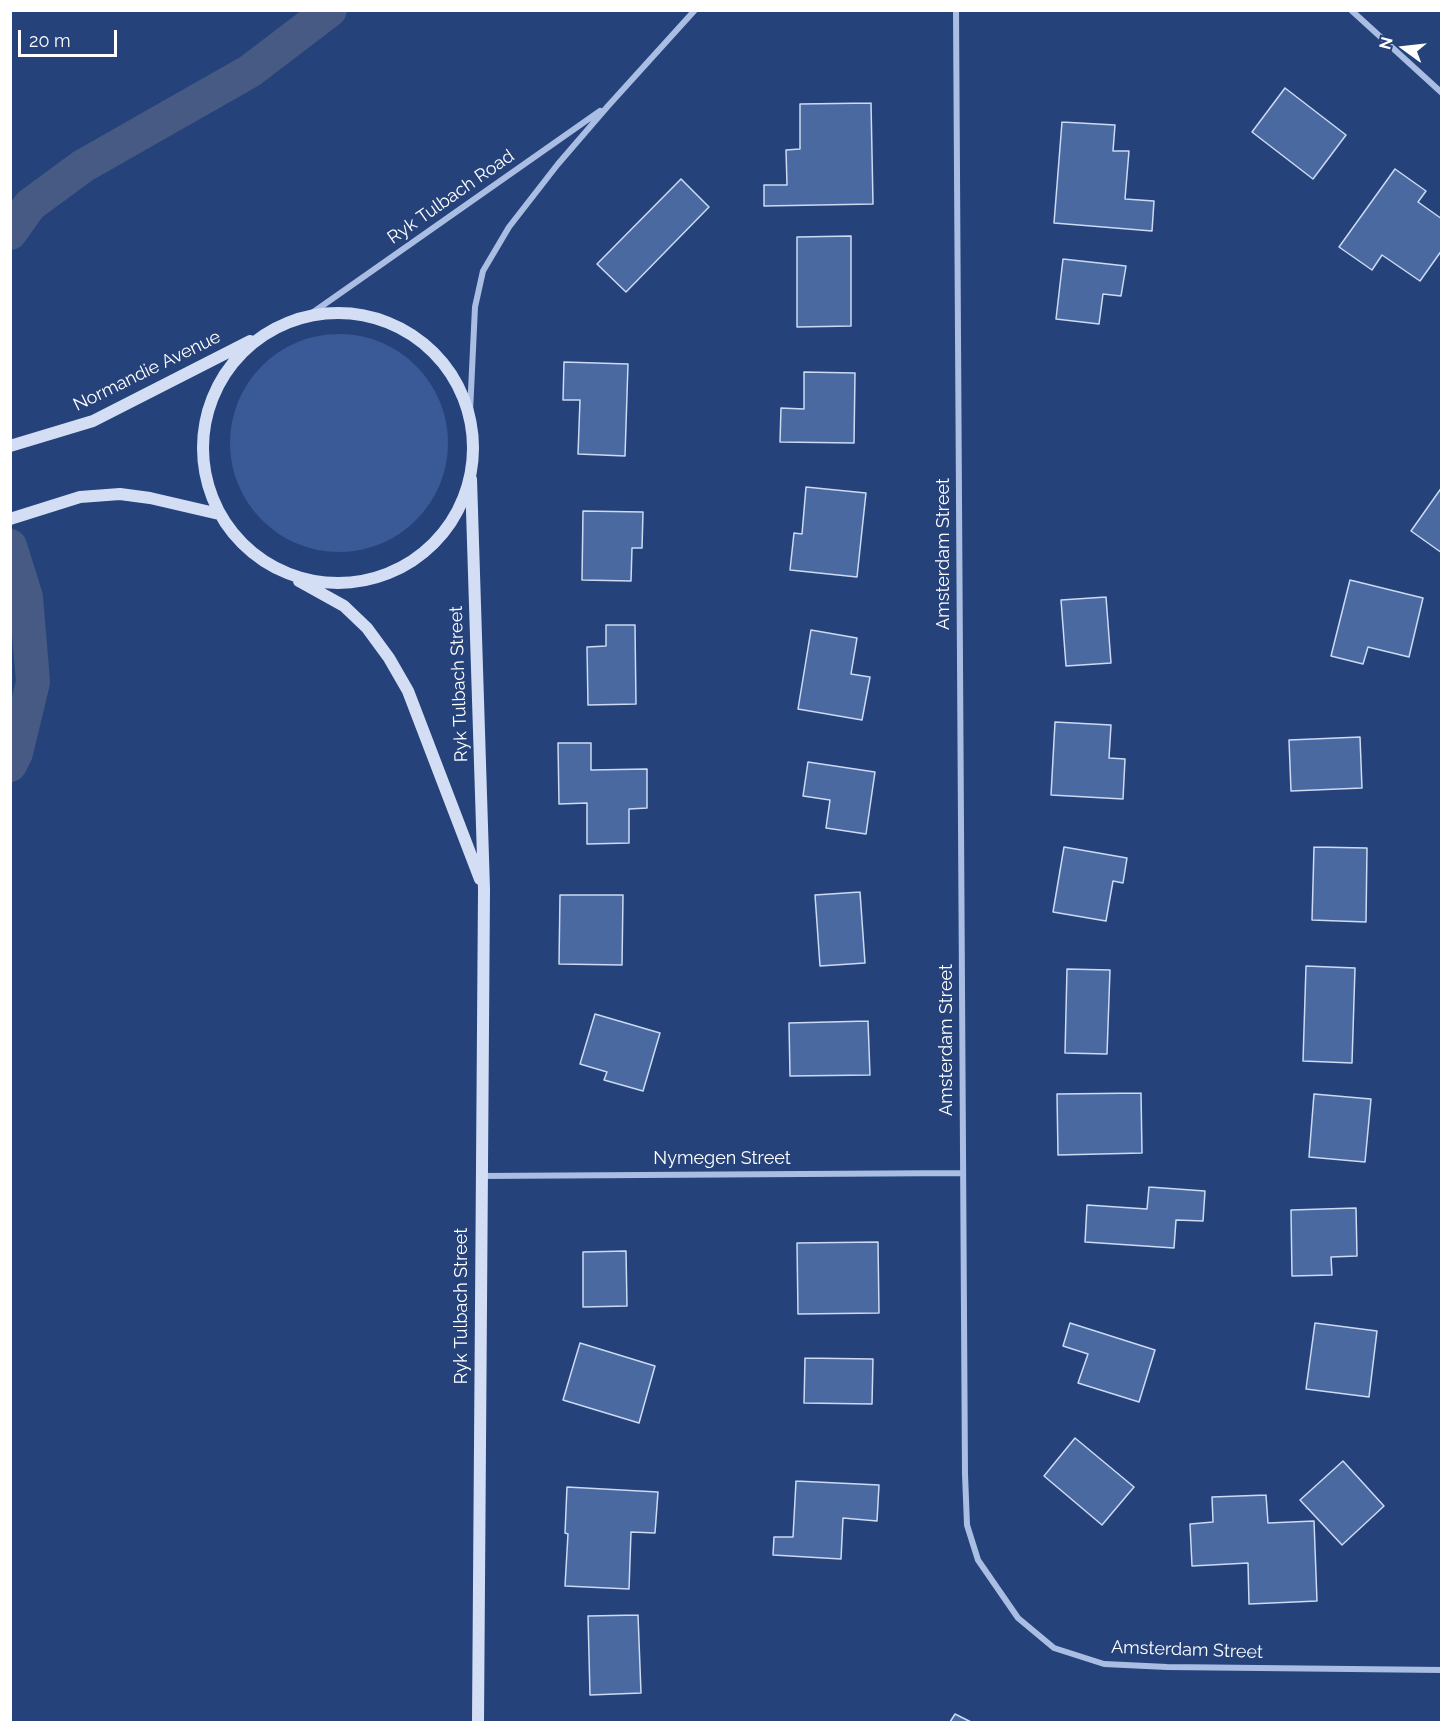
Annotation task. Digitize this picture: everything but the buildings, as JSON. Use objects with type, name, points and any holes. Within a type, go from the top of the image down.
[{"type":"street","name":"Ryk Tulbach Road","points":[[470,412],[475,307],[483,271],[509,227],[558,164],[695,10]]},
{"type":"street","name":"Amsterdam Street","points":[[956,10],[967,1525],[978,1560],[1018,1618],[1054,1648],[1104,1664],[1167,1667],[1442,1670]]},
{"type":"street","points":[[1351,10],[1442,93]]},
{"type":"street","name":"Ryk Tulbach Road","points":[[312,313],[608,106]]},
{"type":"street","points":[[285,573],[331,584],[378,578],[420,557],[452,522],[471,478],[475,446],[470,412],[448,366],[411,331],[363,313],[312,313]]},
{"type":"street","name":"Normandie Avenue","points":[[10,446],[93,421],[154,392],[263,334],[312,313]]},
{"type":"street","name":"Ryk Tulbach Street","points":[[263,334],[226,369],[206,416],[203,466],[219,514],[236,538],[259,558],[344,606],[367,628],[389,657],[408,691],[484,889]]},
{"type":"street","name":"Ryk Tulbach Street","points":[[471,478],[484,889],[478,1722]]},
{"type":"street","points":[[10,519],[80,497],[120,494],[150,498],[219,514]]},
{"type":"street","name":"Nymegen Street","points":[[481,1176],[963,1173]]},
{"type":"shaded area","points":[[350,334],[381,342],[400,352],[416,366],[430,382],[440,401],[448,432],[448,454],[440,485],[430,504],[416,520],[400,534],[381,544],[350,552],[328,552],[297,544],[278,534],[248,504],[238,485],[232,464],[230,432],[238,401],[248,382],[278,352],[297,342],[318,336]]},
{"type":"waterway","points":[[10,233],[30,205],[83,166],[250,71],[330,10]]},
{"type":"waterway","points":[[10,546],[26,597],[33,682],[16,753],[10,765]]}]
